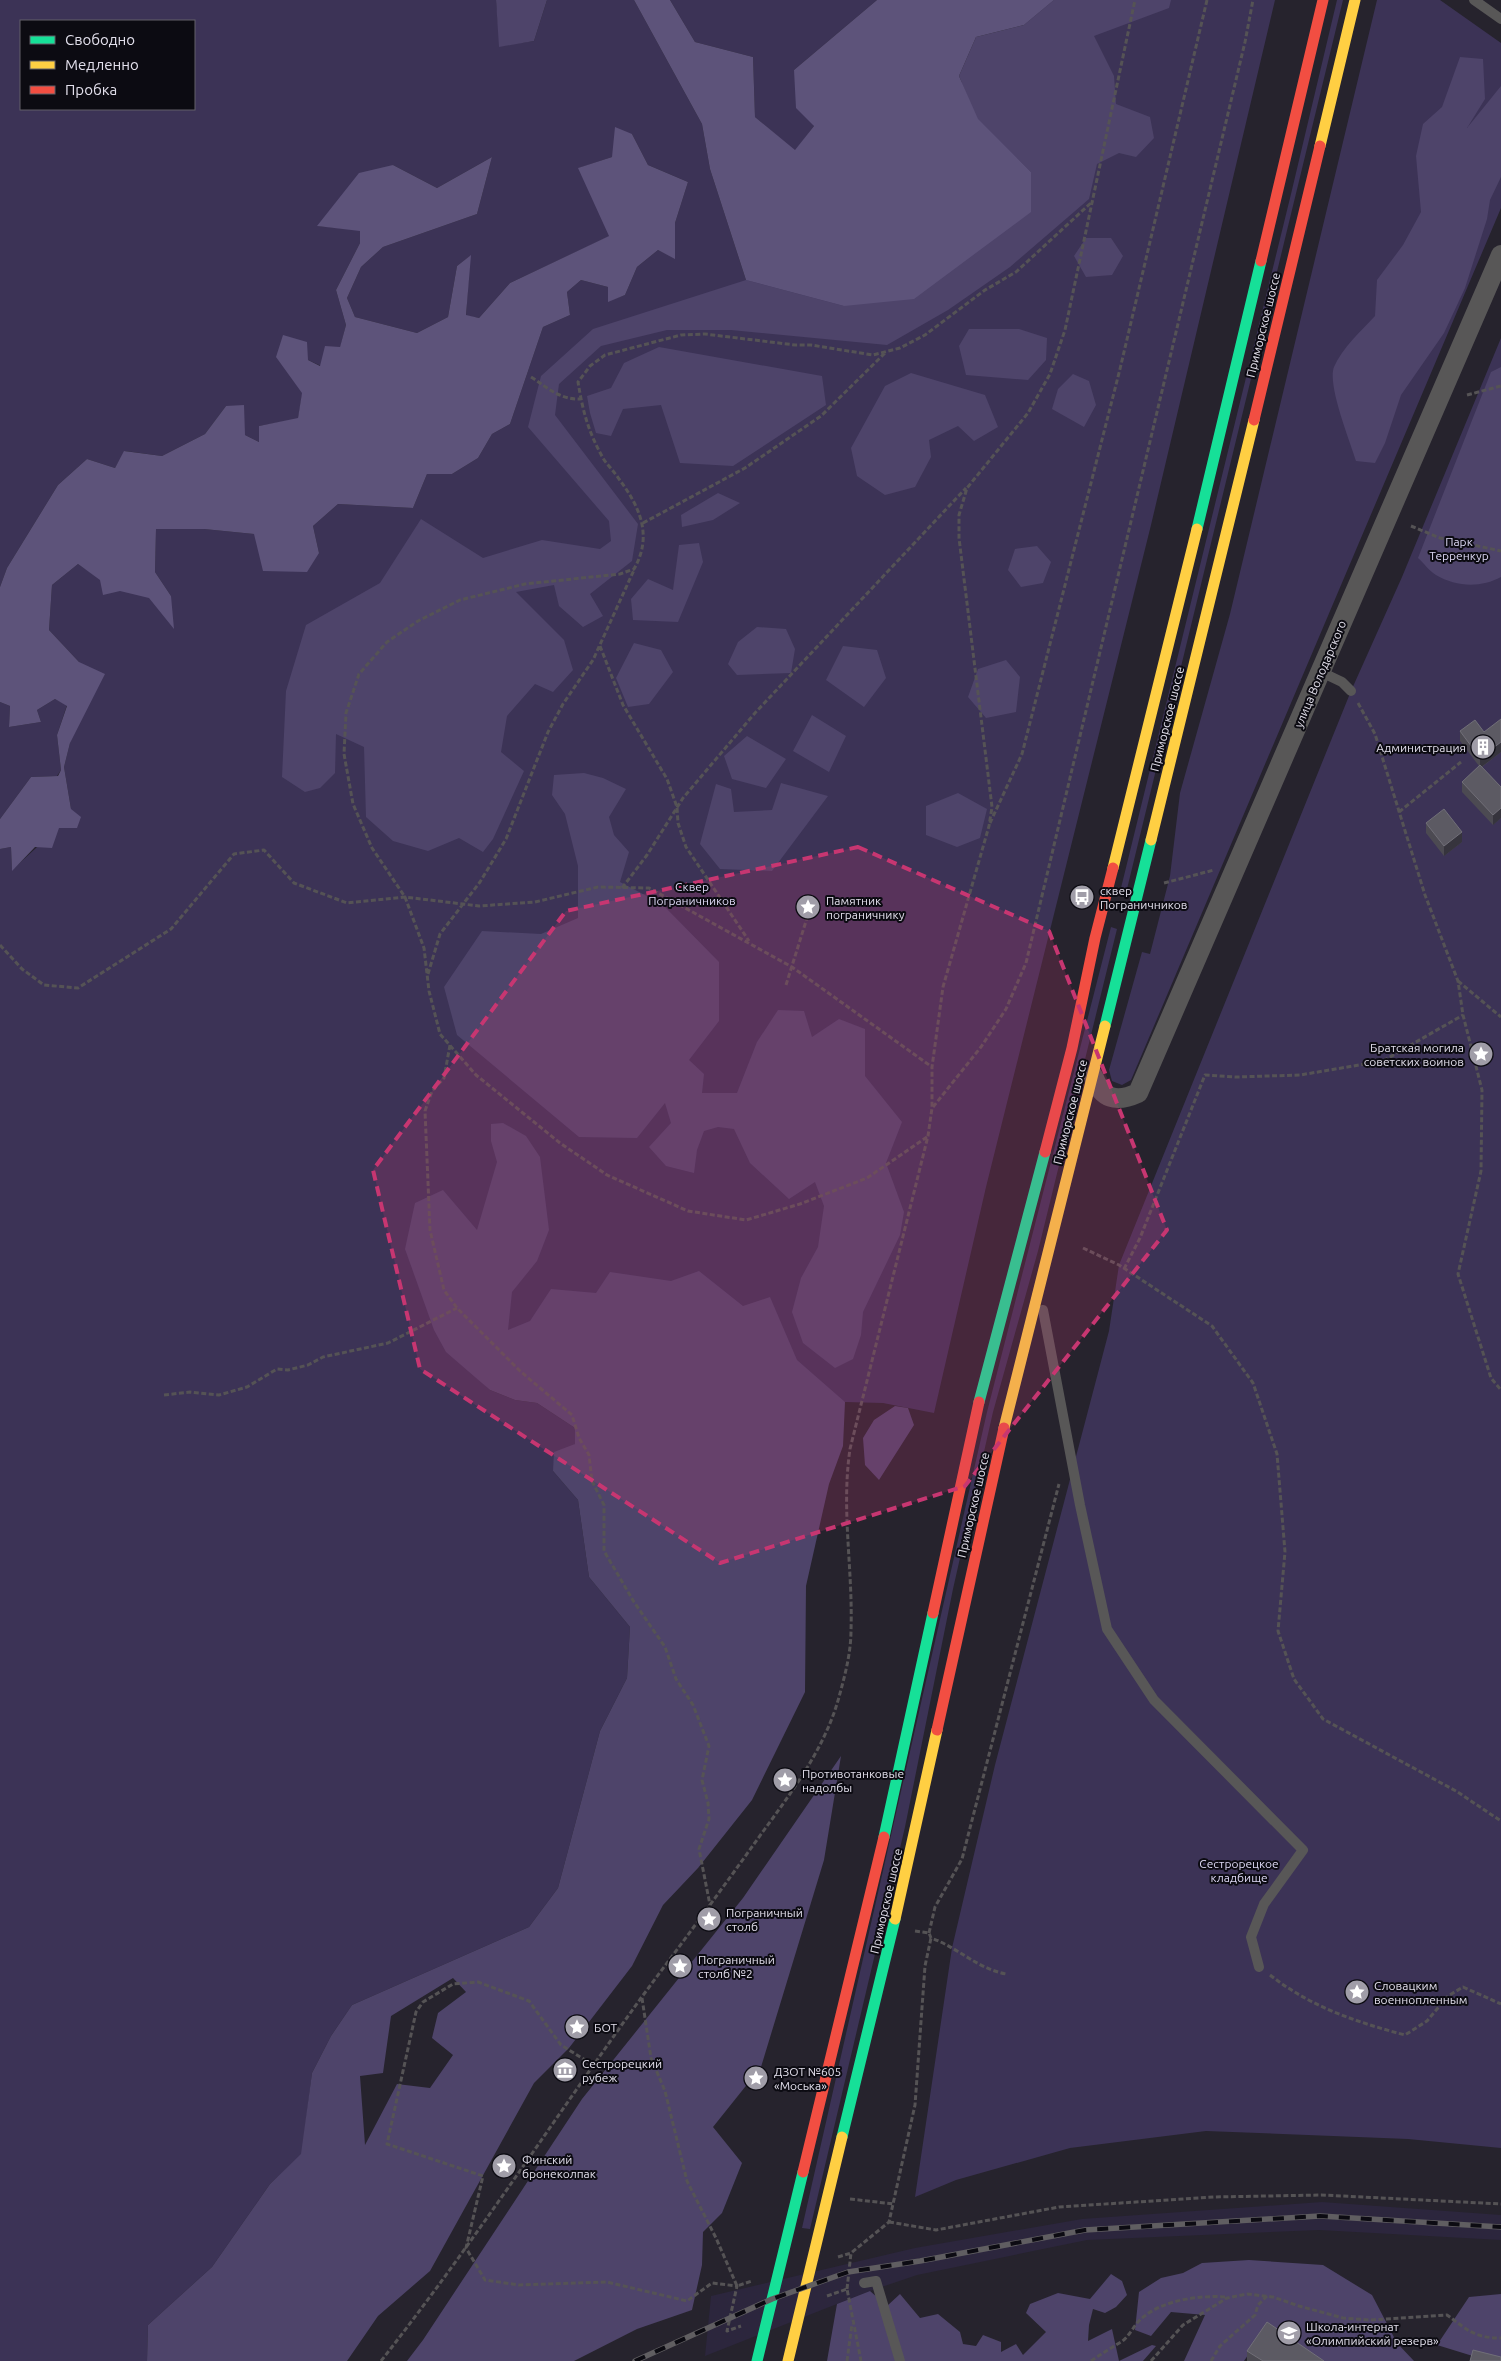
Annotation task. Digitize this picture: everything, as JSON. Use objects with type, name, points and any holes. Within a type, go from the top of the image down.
[{"type":"highway","name":"Приморское шоссе","points":[[757,2361],[888,1821],[978,1405],[1072,1048],[1096,938],[1159,688],[1323,0]]},
{"type":"highway","name":"Приморское шоссе","points":[[788,2361],[821,2233],[916,1832],[1006,1421],[1093,1076],[1355,0]]},
{"type":"street","name":"улица Володарского","points":[[1093,1076],[1104,1094],[1114,1099],[1125,1099],[1138,1093],[1500,257]]},
{"type":"lane","points":[[1474,0],[1501,19]]},
{"type":"lane","points":[[1321,672],[1342,682],[1351,691]]},
{"type":"lane","points":[[1040,1289],[1069,1448],[1107,1629],[1154,1700],[1304,1850],[1264,1904],[1251,1937],[1259,1967]]},
{"type":"lane","points":[[864,2283],[876,2281],[900,2361]]},
{"type":"path","points":[[622,888],[647,855],[677,807],[755,713],[967,488],[1028,413],[1050,374],[1066,330],[1135,0]]},
{"type":"path","points":[[989,826],[1024,745],[1120,369],[1207,0]]},
{"type":"path","points":[[932,1108],[980,1048],[1006,1009],[1026,963],[1243,51],[1253,0]]},
{"type":"path","points":[[427,975],[440,934],[480,882],[506,839],[548,732],[563,704],[593,660],[634,569],[641,558],[644,542],[643,523],[639,509],[632,496],[604,460],[588,430],[578,382],[590,366],[605,355],[682,335],[705,334],[795,345],[811,345],[872,355],[900,348],[926,335],[985,290],[1016,272],[1093,201]]},
{"type":"path","points":[[643,523],[745,468],[821,416],[886,351]]},
{"type":"path","points":[[531,377],[561,397],[568,400],[581,399]]},
{"type":"path","points":[[1467,395],[1501,386]]},
{"type":"path","points":[[381,2361],[414,2320],[534,2154],[593,2066],[809,1765],[826,1733],[838,1701],[847,1667],[851,1632],[851,1593],[846,1518],[846,1480],[850,1449],[928,1136],[932,1108],[932,1067],[943,987],[989,826],[992,807],[959,538],[959,515],[967,488]]},
{"type":"path","points":[[1411,526],[1440,538],[1501,551]]},
{"type":"path","points":[[634,569],[620,574],[525,584],[494,590],[460,600],[418,621],[387,642],[359,674],[346,713],[344,754],[353,804],[372,848],[405,897],[424,948],[427,975],[440,1034],[476,1075],[560,1143],[607,1175],[688,1211],[746,1220],[800,1204],[867,1178],[928,1136]]},
{"type":"path","points":[[600,645],[623,705],[667,779],[677,807],[678,823],[686,847],[751,943]]},
{"type":"path","points":[[1351,691],[1375,734],[1425,895],[1458,981],[1463,1015],[1482,1090],[1481,1162],[1458,1274],[1491,1378],[1501,1390]]},
{"type":"path","points":[[1399,812],[1461,762]]},
{"type":"path","points":[[0,945],[22,969],[44,985],[78,988],[171,929],[234,854],[264,850],[294,883],[347,903],[405,897],[479,906],[535,902],[598,887],[649,888],[792,967],[932,1067]]},
{"type":"path","points":[[786,984],[807,918]]},
{"type":"path","points":[[1458,981],[1501,1017]]},
{"type":"path","points":[[1124,1270],[1140,1238],[1205,1075],[1236,1077],[1300,1075],[1383,1062],[1463,1015]]},
{"type":"path","points":[[450,1045],[444,1078],[432,1091],[425,1111],[430,1230],[444,1290],[457,1308],[520,1371],[572,1415],[579,1438],[589,1455],[592,1481],[604,1505],[604,1551],[634,1602],[665,1647],[676,1680],[693,1705],[708,1746],[702,1780],[708,1803],[709,1819],[699,1849],[710,1905]]},
{"type":"path","points":[[1084,1248],[1124,1270],[1212,1326],[1253,1383],[1277,1454],[1285,1552],[1278,1631],[1294,1679],[1323,1718],[1456,1792],[1501,1821]]},
{"type":"path","points":[[164,1395],[190,1392],[219,1395],[247,1387],[277,1369],[288,1370],[308,1365],[323,1357],[388,1343],[457,1308]]},
{"type":"path","points":[[832,2258],[850,2253],[889,2222],[915,2105],[925,1966],[931,1938],[929,1933],[934,1907],[962,1859],[1069,1448]]},
{"type":"path","points":[[910,1930],[929,1933]]},
{"type":"path","points":[[931,1938],[942,1942],[988,1971],[1006,1974]]},
{"type":"path","points":[[1259,1967],[1292,1992],[1360,2023],[1405,2035],[1427,2021],[1448,1996],[1463,1987],[1501,2004]]},
{"type":"path","points":[[593,2066],[561,2045],[529,2001],[478,1982],[453,1984],[423,2002],[416,2012],[387,2144],[483,2176],[466,2248],[485,2280],[519,2285],[607,2282],[687,2301],[712,2283],[737,2286],[756,2280]]},
{"type":"path","points":[[642,1997],[652,2058],[664,2091],[687,2181],[716,2238],[737,2286],[727,2331],[745,2324]]},
{"type":"path","points":[[889,2222],[936,2230],[1058,2207],[1214,2197],[1321,2195],[1501,2204]]},
{"type":"path","points":[[840,2198],[894,2204]]},
{"type":"path","points":[[850,2253],[847,2289],[861,2361]]},
{"type":"path","points":[[819,2298],[847,2289]]},
{"type":"path","points":[[1091,2361],[1112,2346],[1123,2342],[1131,2329],[1148,2312],[1185,2300],[1211,2296],[1227,2298],[1247,2294],[1268,2296],[1342,2318],[1370,2320],[1447,2315],[1467,2332],[1482,2338],[1501,2338]]},
{"type":"path","points":[[1211,2361],[1220,2346],[1255,2315],[1258,2305],[1268,2296]]},
{"type":"path","points":[[1151,2361],[1183,2325],[1227,2298]]},
{"type":"path","points":[[847,2361],[853,2321]]},
{"type":"highlighted area","points":[[858,847],[1049,931],[1167,1230],[965,1486],[720,1563],[420,1369],[373,1170],[566,911]]},
{"type":"shaded area","points":[[634,0],[670,0],[695,42],[753,57],[755,117],[795,150],[814,126],[796,108],[794,70],[877,0],[1054,0],[1024,25],[976,37],[959,76],[978,119],[1031,172],[1031,212],[914,299],[844,306],[746,280],[710,169],[702,124]]},
{"type":"shaded area","points":[[615,127],[632,134],[648,165],[688,182],[675,223],[675,259],[658,250],[637,267],[625,295],[608,302],[608,287],[581,280],[567,292],[570,315],[543,327],[510,424],[492,434],[478,458],[452,474],[427,474],[413,508],[338,504],[313,526],[319,553],[307,572],[263,571],[254,534],[204,529],[156,529],[155,572],[171,596],[174,629],[149,598],[120,591],[103,595],[100,580],[78,564],[52,585],[49,630],[79,662],[105,674],[70,743],[64,767],[71,809],[81,817],[77,828],[59,828],[52,848],[35,847],[12,871],[11,847],[0,849],[0,819],[31,777],[58,776],[61,770],[57,735],[67,706],[55,699],[37,710],[41,722],[9,727],[10,706],[0,702],[0,587],[7,568],[58,485],[87,459],[115,468],[124,451],[162,456],[205,434],[226,406],[244,405],[245,435],[259,442],[259,426],[298,418],[302,393],[276,357],[283,335],[307,342],[308,360],[320,366],[325,346],[340,347],[346,325],[336,290],[360,243],[360,231],[317,226],[359,173],[393,165],[437,188],[492,157],[477,214],[383,247],[361,267],[347,298],[355,317],[417,333],[448,317],[457,266],[471,255],[466,315],[479,318],[510,283],[609,236],[578,168],[612,157]]},
{"type":"shaded area","points":[[1322,2202],[1501,2215],[1501,2240],[1319,2230],[1087,2240],[917,2275],[870,2291],[705,2356],[711,2296],[915,2248],[1082,2219]]},
{"type":"green space","name":"Сквер Пограничников","points":[[0,0],[496,0],[500,46],[534,41],[547,0],[634,0],[702,124],[710,169],[746,280],[1024,25],[1054,0],[1275,0],[1151,525],[986,1187],[934,1413],[883,1403],[845,1402],[470,1371],[490,1390],[515,1400],[537,1403],[575,1428],[575,1444],[553,1471],[578,1500],[589,1577],[630,1627],[627,1678],[600,1731],[558,1888],[529,1927],[352,2005],[331,2036],[312,2073],[302,2154],[270,2184],[212,2267],[148,2325],[147,2361],[0,2361],[0,849],[11,847],[12,870],[59,827],[71,809],[64,767],[70,743],[79,662],[49,630],[52,585],[78,564],[111,585],[132,593],[171,596],[155,572],[156,529],[204,529],[254,534],[319,553],[313,526],[338,504],[413,508],[427,474],[452,474],[478,458],[492,434],[510,424],[543,327],[570,315],[567,292],[581,280],[608,287],[608,301],[625,295],[637,267],[658,250],[675,258],[675,223],[688,182],[648,165],[632,134],[612,157],[579,168],[610,236],[510,283],[479,318],[466,316],[470,256],[457,266],[448,317],[417,333],[355,317],[347,298],[361,267],[383,247],[477,214],[492,157],[437,188],[393,165],[318,226],[360,230],[360,243],[336,290],[346,325],[340,348],[321,366],[308,360],[298,419],[259,426],[259,442],[245,435],[226,406],[205,434],[162,456],[125,451],[115,468],[87,459],[58,485],[7,568],[0,587]]},
{"type":"green space","points":[[496,0],[547,0],[534,41],[499,47]]},
{"type":"green space","points":[[670,0],[877,0],[794,70],[814,126],[795,151],[755,117],[753,57],[695,42]]},
{"type":"green space","points":[[1054,0],[1171,0],[1169,8],[1094,36],[1114,76],[1116,104],[1150,117],[1154,138],[1136,157],[1119,153],[1097,164],[1089,199],[1010,267],[948,310],[887,345],[731,330],[667,330],[601,346],[559,384],[555,415],[638,524],[632,561],[590,594],[603,616],[583,627],[559,606],[554,585],[516,592],[564,640],[573,670],[553,692],[535,684],[507,716],[501,752],[524,771],[493,839],[483,852],[459,838],[428,851],[393,841],[366,817],[364,747],[336,734],[335,773],[320,788],[305,792],[282,777],[286,691],[306,625],[380,583],[421,519],[483,558],[542,540],[600,549],[611,541],[609,521],[528,427],[541,376],[593,329],[746,280],[844,306],[1031,172],[977,119],[959,76],[976,37],[1024,25]]},
{"type":"green space","points":[[1337,0],[1343,0],[1127,889],[1121,888],[1291,194]]},
{"type":"green space","points":[[1377,0],[1440,0],[1501,43],[1501,208],[1131,1080],[1122,1085],[1112,1081],[1109,1070],[1142,952],[1150,954],[1170,876],[1180,793],[1230,614]]},
{"type":"green space","points":[[1460,57],[1483,59],[1485,99],[1467,128],[1501,86],[1501,177],[1490,200],[1487,219],[1465,288],[1444,333],[1401,395],[1385,443],[1375,463],[1356,461],[1336,399],[1334,367],[1347,346],[1375,316],[1377,280],[1403,245],[1421,212],[1416,156],[1423,124],[1442,107]]},
{"type":"green space","points":[[1086,238],[1111,238],[1123,256],[1112,275],[1086,277],[1074,256]]},
{"type":"green space","points":[[969,329],[1019,329],[1047,338],[1046,360],[1028,380],[966,375],[959,346]]},
{"type":"green space","name":"Сестрорецкое кладбище","points":[[1501,338],[1501,2148],[1408,2139],[1206,2131],[1070,2148],[956,2180],[915,2197],[952,1948],[995,1765],[1109,1331],[1119,1265],[1351,691],[1402,577]]},
{"type":"green space","points":[[659,347],[822,376],[826,405],[733,466],[680,463],[661,405],[623,409],[611,436],[596,433],[587,396],[611,388],[624,363]]},
{"type":"green space","name":"Парк Терренкур","points":[[1501,367],[1501,577],[1485,583],[1460,584],[1436,575],[1418,558],[1491,372]]},
{"type":"green space","points":[[911,373],[985,395],[998,427],[974,441],[958,426],[929,440],[931,457],[915,487],[885,495],[857,476],[851,448],[885,386]]},
{"type":"green space","points":[[1073,374],[1089,381],[1096,405],[1084,427],[1052,409],[1058,389]]},
{"type":"green space","points":[[718,493],[740,503],[713,520],[682,527],[681,515]]},
{"type":"green space","points":[[699,543],[703,562],[678,622],[633,620],[631,599],[648,579],[673,590],[679,545]]},
{"type":"green space","points":[[1037,546],[1051,562],[1043,583],[1021,587],[1008,570],[1015,549]]},
{"type":"green space","points":[[757,627],[786,629],[795,649],[791,673],[737,675],[728,664],[738,642]]},
{"type":"green space","points":[[634,643],[661,650],[673,672],[649,704],[628,707],[616,678]]},
{"type":"green space","points":[[843,646],[877,650],[886,678],[864,707],[826,680]]},
{"type":"green space","points":[[1006,660],[1020,677],[1016,712],[986,718],[968,697],[978,669]]},
{"type":"green space","points":[[55,699],[67,705],[57,735],[61,770],[57,776],[31,777],[0,819],[0,702],[10,706],[9,727],[41,722],[37,710]]},
{"type":"green space","points":[[812,715],[846,736],[829,772],[793,751]]},
{"type":"green space","points":[[747,736],[786,759],[766,788],[732,779],[724,756]]},
{"type":"green space","points":[[584,773],[603,778],[626,789],[609,817],[614,835],[629,852],[620,882],[662,904],[719,962],[719,1021],[689,1060],[704,1074],[702,1093],[737,1093],[757,1042],[778,1010],[804,1011],[812,1037],[839,1019],[865,1029],[865,1076],[902,1122],[886,1163],[904,1212],[900,1235],[863,1312],[861,1335],[853,1359],[835,1368],[803,1343],[792,1312],[801,1278],[818,1247],[824,1206],[815,1182],[789,1199],[750,1163],[734,1129],[718,1127],[704,1131],[697,1150],[694,1173],[666,1166],[649,1147],[671,1123],[665,1103],[637,1138],[579,1137],[457,1035],[444,987],[482,931],[541,934],[578,918],[578,866],[565,814],[552,795],[554,775]]},
{"type":"green space","points":[[781,783],[828,796],[772,871],[720,869],[700,844],[716,784],[731,789],[734,812],[772,810]]},
{"type":"green space","points":[[958,793],[987,809],[980,838],[957,847],[926,835],[926,806]]},
{"type":"green space","points":[[1111,927],[1117,929],[1038,1251],[993,1412],[953,1589],[905,1827],[810,2229],[802,2228],[987,1412]]},
{"type":"green space","points":[[503,1123],[526,1136],[540,1157],[549,1230],[537,1261],[512,1292],[508,1330],[530,1321],[551,1289],[596,1293],[610,1272],[671,1281],[699,1271],[743,1306],[770,1297],[797,1360],[845,1402],[843,1446],[829,1484],[806,1586],[805,1692],[752,1800],[698,1868],[663,1905],[632,1966],[569,2048],[534,2083],[430,2271],[378,2316],[347,2361],[147,2361],[148,2325],[212,2267],[270,2184],[301,2154],[312,2073],[331,2036],[352,2005],[529,1927],[558,1888],[600,1731],[627,1678],[630,1627],[589,1577],[578,1500],[553,1471],[554,1452],[575,1444],[575,1428],[537,1403],[515,1400],[490,1390],[446,1352],[434,1330],[405,1249],[415,1203],[443,1190],[477,1230],[497,1162],[491,1141],[491,1124]],"holes":[[[453,1978],[466,1992],[438,2013],[432,2038],[453,2055],[430,2088],[397,2084],[365,2145],[360,2076],[383,2073],[391,2016]]]},
{"type":"green space","points":[[895,1406],[908,1408],[914,1425],[879,1480],[865,1465],[863,1438],[874,1420]]},
{"type":"green space","points":[[841,1756],[824,1860],[761,2067],[713,2127],[742,2163],[722,2213],[703,2232],[702,2265],[692,2310],[637,2329],[574,2361],[407,2361],[423,2340],[582,2099],[743,1898]]},
{"type":"green space","points":[[1249,2260],[1323,2265],[1372,2295],[1397,2343],[1414,2361],[1312,2361],[1265,2330],[1244,2361],[1184,2361],[1205,2315],[1171,2312],[1151,2336],[1135,2330],[1139,2292],[1161,2278],[1183,2273],[1202,2263]]},
{"type":"green space","points":[[1111,2274],[1122,2281],[1127,2295],[1116,2307],[1105,2313],[1093,2309],[1088,2341],[1112,2329],[1119,2361],[827,2361],[837,2304],[870,2291],[887,2306],[900,2294],[920,2318],[938,2314],[960,2332],[963,2344],[976,2346],[983,2335],[1001,2342],[1001,2352],[1016,2344],[1023,2355],[1046,2332],[1026,2313],[1030,2304],[1058,2293],[1090,2299]]},
{"type":"green space","points":[[1501,2294],[1501,2361],[1489,2361],[1437,2345],[1469,2297]]},
{"type":"green space","points":[[1152,2345],[1156,2346],[1143,2361],[1119,2361]]},
{"type":"building","points":[[1501,719],[1501,742],[1480,758],[1460,731],[1475,720],[1484,732]]},
{"type":"building","points":[[1480,765],[1501,787],[1501,808],[1493,815],[1462,782]]},
{"type":"building","points":[[1444,809],[1462,832],[1444,846],[1426,823]]},
{"type":"building","points":[[1267,2322],[1324,2361],[1263,2361],[1247,2351]]},
{"type":"building","points":[[1473,2350],[1501,2357],[1501,2361],[1470,2361]]},
{"type":"railway","points":[[635,2361],[772,2299],[848,2272],[920,2261],[1085,2230],[1320,2216],[1501,2227]]},
{"type":"traffic: fast","points":[[1197,529],[1261,261]]},
{"type":"traffic: fast","points":[[1105,1026],[1151,840]]},
{"type":"traffic: fast","points":[[979,1402],[1045,1152]]},
{"type":"traffic: fast","points":[[884,1837],[933,1613]]},
{"type":"traffic: fast","points":[[842,2137],[895,1919]]},
{"type":"traffic: fast","points":[[757,2361],[803,2172]]},
{"type":"traffic: slow","points":[[1320,146],[1355,0]]},
{"type":"traffic: slow","points":[[1151,840],[1254,420]]},
{"type":"traffic: slow","points":[[1113,868],[1197,529]]},
{"type":"traffic: slow","points":[[1004,1428],[1105,1026]]},
{"type":"traffic: slow","points":[[895,1919],[937,1730]]},
{"type":"traffic: slow","points":[[788,2361],[842,2137]]},
{"type":"traffic: jam","points":[[1261,261],[1323,0]]},
{"type":"traffic: jam","points":[[1254,420],[1320,146]]},
{"type":"traffic: jam","points":[[1045,1152],[1072,1048],[1095,938],[1113,868]]},
{"type":"traffic: jam","points":[[933,1613],[979,1402]]},
{"type":"traffic: jam","points":[[937,1730],[1004,1428]]},
{"type":"traffic: jam","points":[[803,2172],[884,1837]]},
{"type":"place","name":"Администрация","points":[[1483,747]]},
{"type":"place","name":"сквер Пограничников","points":[[1082,897]]},
{"type":"place","name":"Памятник пограничнику","points":[[808,907]]},
{"type":"place","name":"Братская могила советских воинов","points":[[1481,1054]]},
{"type":"place","name":"Противотанковые надолбы","points":[[785,1780]]},
{"type":"place","name":"Пограничный столб","points":[[709,1919]]},
{"type":"place","name":"Пограничный столб №2","points":[[680,1966]]},
{"type":"place","name":"Словацким военнопленным","points":[[1357,1992]]},
{"type":"place","name":"БОТ","points":[[577,2027]]},
{"type":"place","name":"Сестрорецкий рубеж","points":[[565,2070]]},
{"type":"place","name":"ДЗОТ №605 «Моська»","points":[[756,2078]]},
{"type":"place","name":"Финский бронеколпак","points":[[504,2166]]},
{"type":"place","name":"Школа-интернат «Олимпийский резерв»","points":[[1289,2333]]}]
